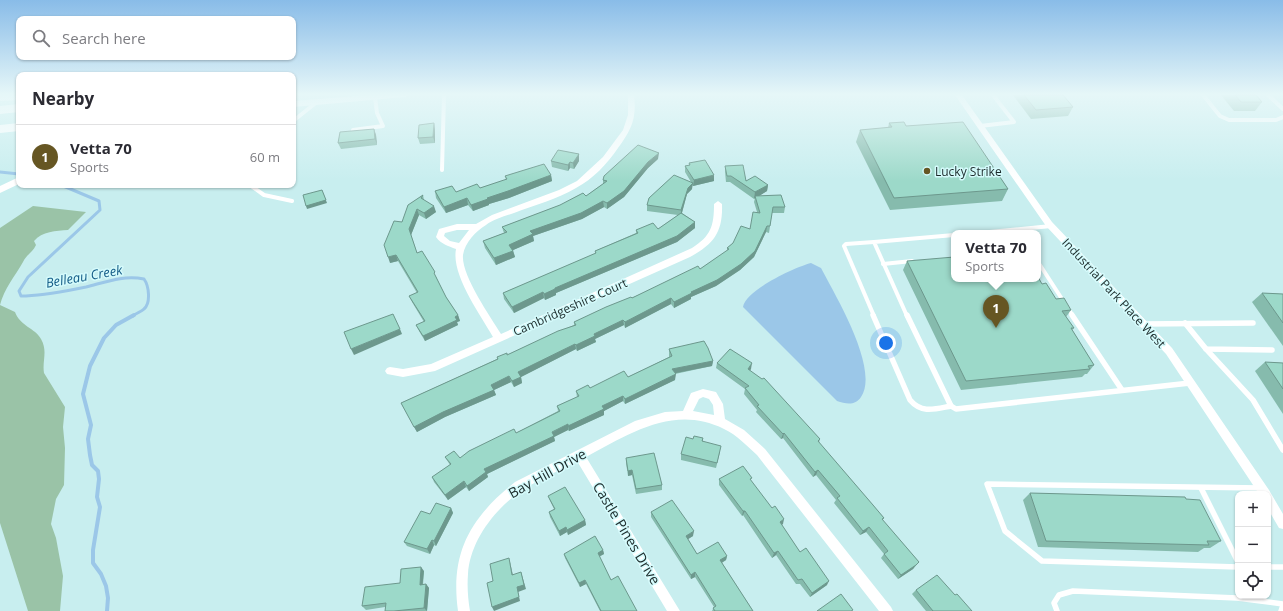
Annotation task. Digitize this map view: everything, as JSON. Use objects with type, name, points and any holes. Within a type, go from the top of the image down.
[{"type":"street","points":[[499,339],[462,276],[458,260],[461,247],[474,229],[495,217],[561,192],[581,181],[625,134],[630,124]]},
{"type":"street","name":"Industrial Park Place West","points":[[978,124],[1051,226],[1169,352],[1264,491]]},
{"type":"street","points":[[0,190],[16,182]]},
{"type":"street","name":"Cambridgeshire Court","points":[[390,371],[403,373],[416,372],[432,368],[699,248],[715,233],[719,215],[718,204]]},
{"type":"street","points":[[461,247],[447,243],[440,237],[442,231],[457,227],[478,227]]},
{"type":"street","points":[[686,415],[695,396],[702,393],[712,395],[718,404],[720,421]]},
{"type":"street","name":"Bay Hill Drive","points":[[464,611],[461,579],[466,554],[475,532],[488,513],[502,499],[519,486],[639,424],[659,416],[686,415],[720,421],[741,433],[761,452],[887,611]]},
{"type":"street","name":"Castle Pines Drive","points":[[579,455],[674,611]]},
{"type":"street","points":[[1271,504],[1283,524]]},
{"type":"lane","points":[[353,130],[383,126],[382,124]]},
{"type":"lane","points":[[442,170],[443,124]]},
{"type":"lane","points":[[980,126],[1001,124]]},
{"type":"lane","points":[[252,188],[274,200],[292,201]]},
{"type":"lane","points":[[1025,230],[1051,226]]},
{"type":"lane","points":[[951,235],[846,244],[844,246],[910,400],[918,409],[925,410],[951,406],[956,408],[1190,383]]},
{"type":"lane","points":[[874,242],[883,264],[951,406]]},
{"type":"lane","points":[[883,264],[921,260]]},
{"type":"lane","points":[[1041,267],[1122,390]]},
{"type":"lane","points":[[1143,324],[1252,323]]},
{"type":"lane","points":[[1186,324],[1206,349],[1253,400],[1283,450]]},
{"type":"lane","points":[[1206,349],[1272,350]]},
{"type":"lane","points":[[1235,567],[1042,561],[1005,531],[987,484],[1201,488],[1264,491]]},
{"type":"lane","points":[[1201,488],[1235,556]]},
{"type":"lane","points":[[1271,567],[1283,567]]},
{"type":"lane","points":[[1057,611],[1054,603],[1059,595],[1073,592],[1237,598],[1283,605],[1281,611]]},
{"type":"green space","points":[[33,206],[86,212],[68,230],[45,233],[34,241],[36,245],[35,247],[24,260],[10,283],[0,305],[0,228]]},
{"type":"green space","points":[[0,305],[15,312],[20,321],[35,332],[41,339],[44,348],[44,373],[65,407],[63,427],[65,448],[64,485],[56,499],[51,524],[56,538],[63,576],[60,611],[28,611],[0,523]]},
{"type":"water","points":[[811,263],[821,268],[845,313],[860,351],[865,369],[865,385],[859,400],[853,403],[837,401],[743,307],[746,300],[772,280],[794,269]]},
{"type":"building","points":[[434,124],[433,137],[418,138],[419,125]]},
{"type":"building","name":"Lucky Strike","points":[[889,124],[905,124],[906,126],[964,124],[1008,189],[894,198],[860,130],[892,127]]},
{"type":"building","points":[[374,129],[375,139],[338,143],[340,132]]},
{"type":"building","points":[[638,145],[659,153],[648,162],[624,191],[607,203],[603,201],[581,213],[530,231],[533,234],[509,245],[513,251],[494,258],[483,241],[507,232],[502,227],[560,205],[583,193],[586,196],[607,181],[603,180],[604,176]]},
{"type":"building","points":[[558,150],[579,154],[573,163],[570,162],[568,165],[551,161]]},
{"type":"building","points":[[705,160],[714,175],[694,180],[685,166],[690,165],[689,163]]},
{"type":"building","points":[[544,164],[551,175],[471,205],[467,198],[444,207],[435,191],[452,186],[456,192],[477,184],[480,188],[507,179],[505,176]]},
{"type":"building","points":[[743,165],[746,181],[755,176],[768,185],[755,192],[731,176],[727,176],[725,166]]},
{"type":"building","points":[[674,175],[693,183],[688,188],[681,210],[647,205],[649,198]]},
{"type":"building","points":[[322,190],[326,200],[306,206],[303,195]]},
{"type":"building","points":[[423,195],[421,198],[434,206],[424,213],[417,209],[409,229],[417,253],[422,251],[435,272],[434,273],[446,297],[458,315],[455,317],[457,320],[423,336],[416,325],[425,321],[409,296],[418,292],[396,255],[388,257],[384,245],[394,221],[402,222],[408,205]]},
{"type":"building","points":[[781,195],[785,207],[773,207],[770,226],[767,226],[755,251],[741,264],[717,280],[674,302],[671,298],[625,322],[623,320],[594,334],[595,336],[576,345],[575,344],[518,372],[521,377],[512,381],[509,376],[491,385],[494,390],[443,412],[414,427],[401,403],[498,359],[497,357],[507,353],[507,355],[558,331],[576,325],[574,322],[606,307],[631,297],[632,298],[698,266],[700,269],[729,249],[727,248],[733,243],[741,226],[750,229],[753,212],[760,213],[755,196]]},
{"type":"building","points":[[681,213],[695,222],[677,236],[544,294],[543,292],[512,307],[503,293],[596,253],[595,251],[638,233],[636,230],[653,223],[658,229]]},
{"type":"building","points":[[951,257],[951,282],[1046,283],[1056,299],[1064,298],[1071,310],[1062,311],[1074,328],[1071,328],[1094,365],[1088,366],[1090,369],[966,381],[907,261]]},
{"type":"building","points":[[1262,293],[1283,294],[1283,323]]},
{"type":"building","points":[[393,314],[400,329],[351,349],[344,332]]},
{"type":"building","points":[[704,341],[713,361],[672,369],[676,374],[625,399],[623,396],[602,406],[604,409],[552,432],[554,436],[484,469],[486,472],[467,486],[464,481],[445,495],[432,477],[451,464],[445,457],[454,451],[460,458],[469,451],[514,429],[516,433],[560,411],[557,406],[579,396],[576,391],[588,385],[590,388],[624,371],[628,377],[672,356],[669,349]]},
{"type":"building","points":[[730,349],[752,363],[748,369],[762,379],[764,378],[820,439],[818,441],[884,518],[882,519],[919,562],[916,565],[901,575],[884,554],[888,551],[869,527],[863,531],[837,498],[840,496],[818,470],[815,472],[784,433],[783,434],[757,406],[759,405],[745,388],[749,386],[717,363]]},
{"type":"building","points":[[1265,362],[1283,363],[1283,389]]},
{"type":"building","points":[[694,436],[703,438],[702,441],[721,446],[717,463],[681,454],[686,437],[693,439]]},
{"type":"building","points":[[654,453],[662,485],[636,489],[632,470],[628,471],[626,458]]},
{"type":"building","points":[[743,466],[752,478],[750,479],[772,508],[775,506],[784,519],[780,522],[800,552],[806,548],[829,581],[812,593],[802,579],[798,580],[778,551],[774,553],[745,511],[743,511],[719,479]]},
{"type":"building","points":[[565,487],[585,520],[567,530],[566,527],[559,531],[549,512],[555,509],[548,496]]},
{"type":"building","points":[[1030,493],[1185,497],[1186,499],[1200,500],[1221,541],[1207,541],[1209,545],[1046,541]]},
{"type":"building","points":[[672,500],[694,531],[686,536],[697,554],[718,542],[727,556],[720,560],[753,611],[715,611],[713,608],[716,606],[695,572],[691,575],[651,512]]},
{"type":"building","points":[[436,503],[451,508],[434,541],[432,540],[427,549],[404,542],[421,511],[430,514]]},
{"type":"building","points":[[595,536],[603,550],[598,553],[611,580],[618,576],[637,611],[601,611],[585,580],[579,583],[564,554]]},
{"type":"building","points":[[509,558],[512,575],[521,572],[524,585],[517,587],[519,597],[492,607],[487,583],[493,581],[490,564]]},
{"type":"building","points":[[421,567],[420,585],[426,584],[424,608],[385,611],[386,603],[362,606],[365,587],[400,583],[401,569]]},
{"type":"building","points":[[937,575],[972,611],[933,611],[916,590]]},
{"type":"building","points":[[841,594],[853,610],[817,611]]},
{"type":"waterway","name":"Belleau Creek","points":[[0,172],[16,174]]},
{"type":"waterway","name":"Belleau Creek","points":[[68,188],[99,201],[100,210],[28,277],[19,291],[21,296],[62,292],[122,278],[144,279],[148,290],[148,303],[144,309],[133,316]]},
{"type":"waterway","name":"Belleau Creek","points":[[107,611],[108,598],[106,586],[101,574],[93,563],[93,550],[100,507],[97,497],[99,479],[98,471],[92,465],[90,455],[88,439],[91,425],[83,394],[90,366],[104,338],[116,325],[134,315]]},
{"type":"place","name":"Lucky Strike","points":[[927,171]]},
{"type":"place","name":"Vetta 70","points":[[996,328]]}]
